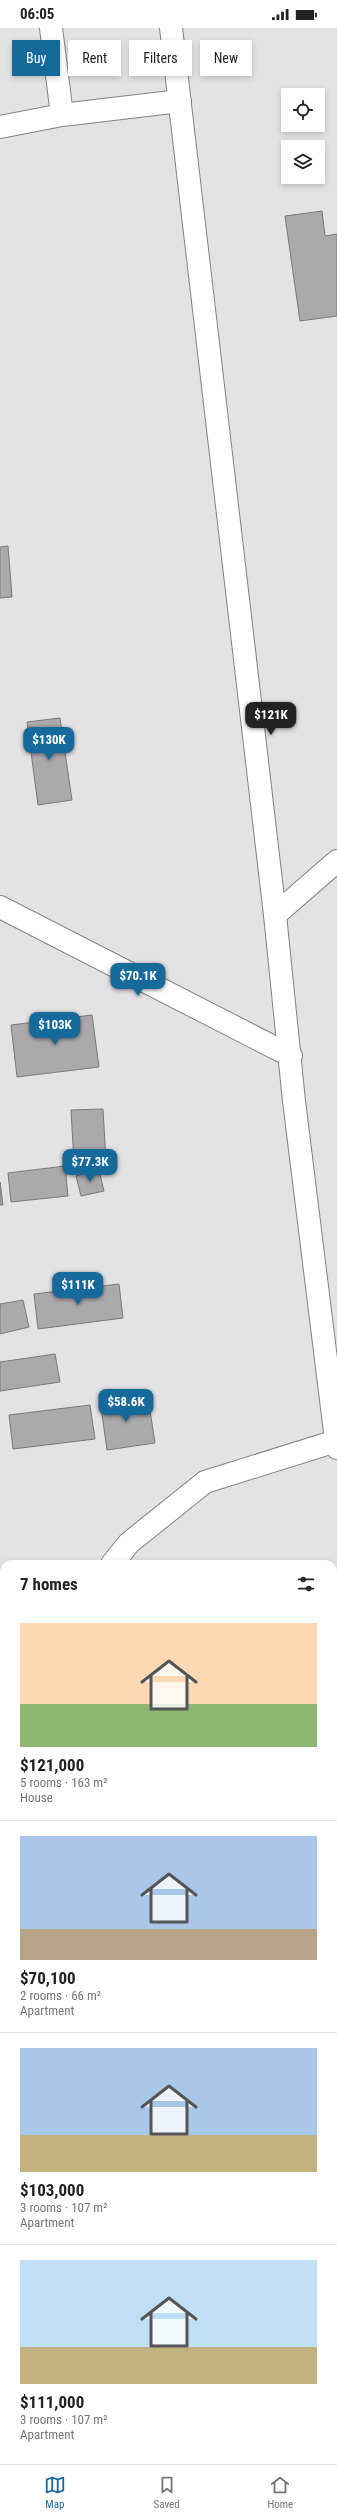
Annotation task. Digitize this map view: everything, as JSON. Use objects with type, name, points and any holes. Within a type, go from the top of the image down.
[{"type":"street","points":[[51,28],[62,115]]},
{"type":"street","points":[[115,1560],[129,1543],[205,1482],[337,1445],[331,1343],[291,1056],[171,28]]},
{"type":"street","points":[[0,127],[62,115],[180,101]]},
{"type":"street","points":[[275,915],[337,861]]},
{"type":"street","points":[[0,907],[291,1056]]},
{"type":"building","points":[[322,211],[325,236],[337,234],[337,316],[300,321],[285,216]]},
{"type":"building","points":[[8,546],[12,597],[0,598],[0,547]]},
{"type":"building","points":[[60,718],[72,800],[38,805],[27,722]]},
{"type":"building","points":[[92,1015],[99,1067],[17,1077],[11,1025]]},
{"type":"building","points":[[103,1109],[106,1161],[74,1163],[71,1110]]},
{"type":"building","points":[[65,1166],[68,1196],[11,1202],[8,1173]]},
{"type":"building","points":[[99,1170],[104,1191],[81,1196],[76,1176]]},
{"type":"building","points":[[0,1182],[3,1205],[0,1205]]},
{"type":"building","points":[[119,1284],[123,1318],[38,1329],[34,1294]]},
{"type":"building","points":[[23,1300],[29,1327],[0,1334],[0,1304]]},
{"type":"building","points":[[55,1354],[60,1382],[0,1391],[0,1362]]},
{"type":"building","points":[[133,1395],[134,1407],[149,1404],[155,1443],[107,1450],[100,1400]]},
{"type":"building","points":[[90,1405],[95,1439],[13,1449],[9,1415]]}]
